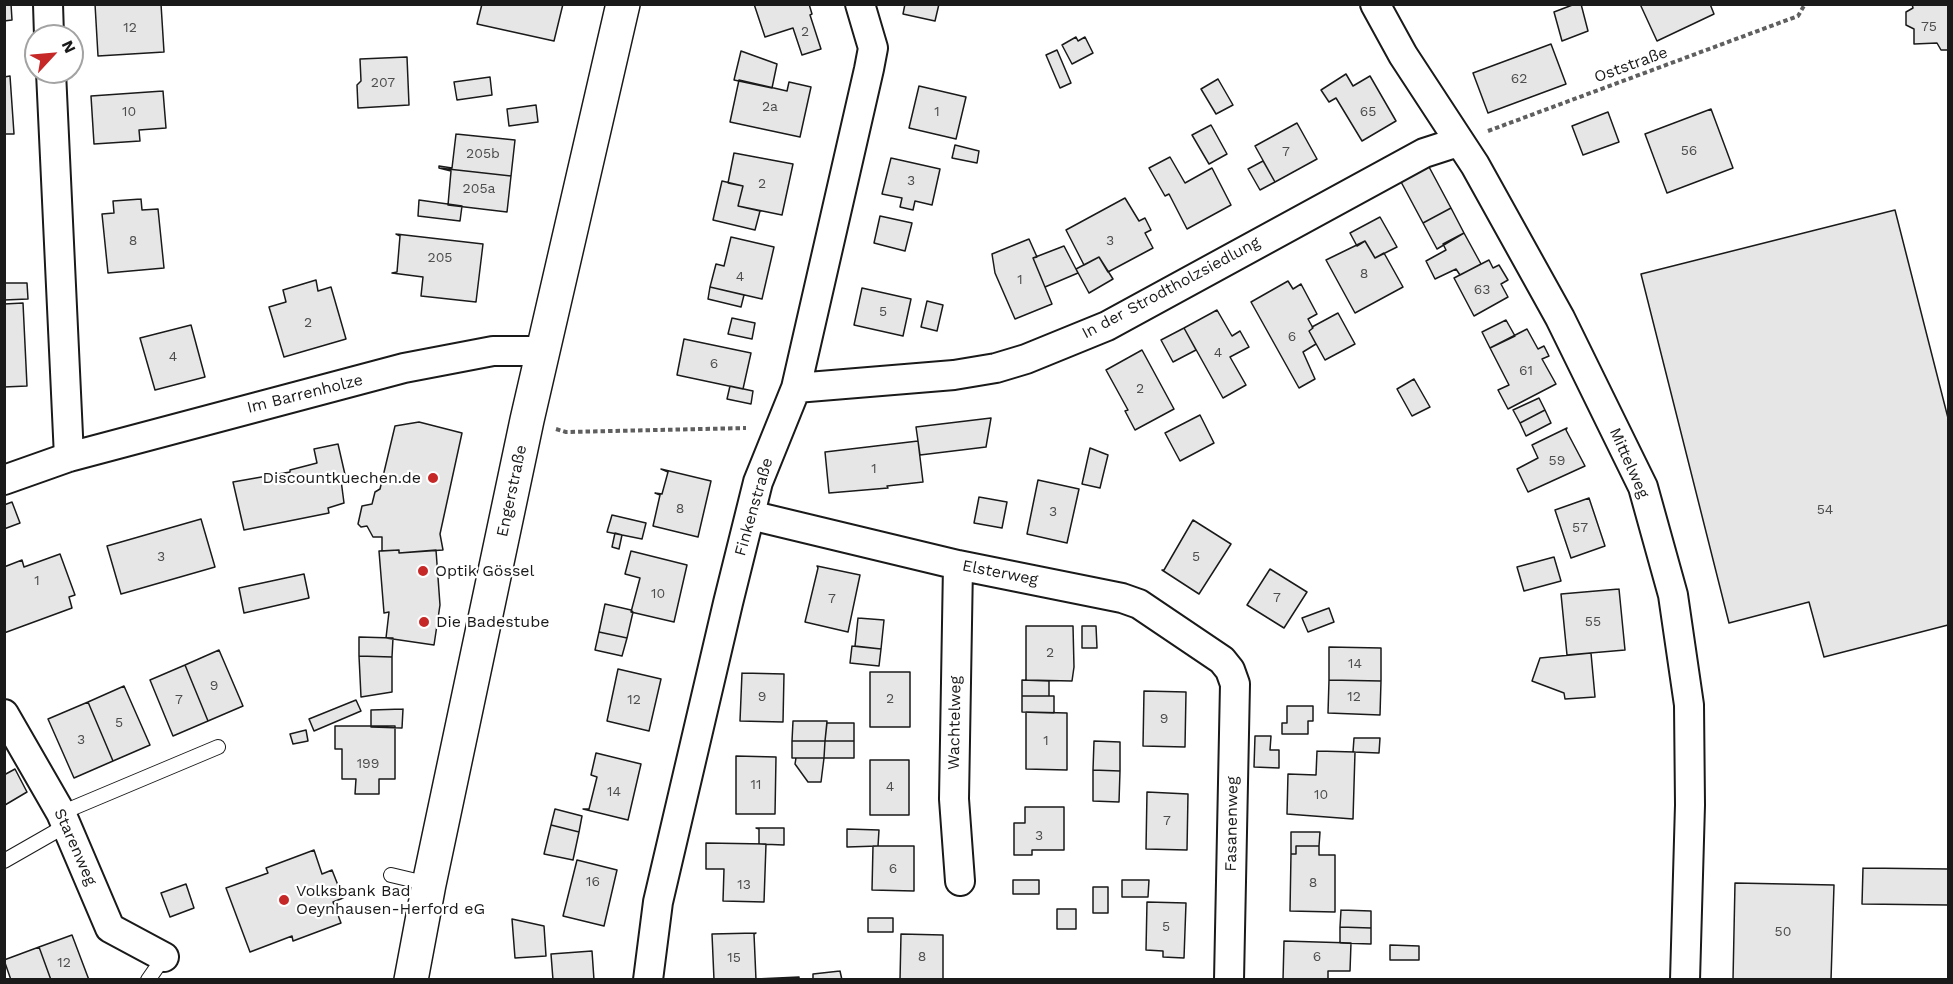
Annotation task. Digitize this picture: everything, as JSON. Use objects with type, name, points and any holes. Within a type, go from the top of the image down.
[{"type":"main road","name":"Engerstraße","points":[[411,980],[429,884],[527,420],[622,4]]},
{"type":"street","points":[[48,4],[49,24]]},
{"type":"street","name":"Finkenstraße","points":[[648,980],[658,903],[750,515],[758,482],[796,388],[873,48],[860,4]]},
{"type":"street","name":"Mittelweg","points":[[1375,4],[1403,55],[1475,165],[1560,318],[1643,487],[1673,595],[1689,705],[1690,805],[1685,980]]},
{"type":"street","points":[[52,84],[69,457]]},
{"type":"street","name":"In der Strodtholzsiedlung","points":[[796,388],[954,375],[996,368],[1026,359],[1107,326],[1424,153],[1458,142]]},
{"type":"street","name":"Im Barrenholze","points":[[4,480],[69,457],[404,368],[493,351],[543,351]]},
{"type":"street","name":"Elsterweg","points":[[750,515],[958,565],[1122,598],[1139,604],[1222,660],[1230,670]]},
{"type":"street","name":"Wachtelweg","points":[[958,565],[954,799],[960,881]]},
{"type":"street","name":"Fasanenweg","points":[[1229,980],[1235,684],[1230,670]]},
{"type":"street","name":"Starenweg","points":[[4,714],[64,819],[110,928],[156,968]]},
{"type":"lane","points":[[4,861],[64,819],[218,747]]},
{"type":"lane","points":[[391,876],[429,884]]},
{"type":"path","name":"Oststraße","points":[[1458,142],[1798,16],[1805,4]]},
{"type":"path","points":[[527,420],[566,432],[745,428],[778,431]]},
{"type":"building","points":[[4,4],[11,4],[12,20],[4,21]]},
{"type":"building","points":[[95,4],[161,4],[164,52],[98,56]]},
{"type":"building","points":[[482,4],[563,4],[554,41],[477,24]]},
{"type":"building","points":[[754,4],[809,4],[812,14],[810,15],[821,49],[802,55],[793,28],[765,37]]},
{"type":"building","points":[[905,4],[939,4],[935,21],[903,14]]},
{"type":"building","points":[[1581,4],[1588,31],[1562,41],[1554,12]]},
{"type":"building","points":[[1640,4],[1710,4],[1714,14],[1657,41]]},
{"type":"building","points":[[1912,4],[1948,4],[1948,50],[1941,50],[1937,43],[1914,44],[1914,29],[1906,25],[1906,12],[1913,8]]},
{"type":"building","points":[[1076,37],[1078,41],[1085,37],[1093,53],[1072,64],[1062,45]]},
{"type":"building","points":[[1551,44],[1566,84],[1488,113],[1473,73]]},
{"type":"building","points":[[1057,50],[1071,83],[1060,88],[1046,55]]},
{"type":"building","points":[[741,51],[777,64],[772,88],[734,80]]},
{"type":"building","points":[[407,57],[409,105],[358,108],[357,85],[361,81],[360,59]]},
{"type":"building","points":[[1346,74],[1353,86],[1370,76],[1396,121],[1362,141],[1336,98],[1329,102],[1321,90]]},
{"type":"building","points":[[10,76],[14,134],[4,134],[4,77]]},
{"type":"building","points":[[490,77],[492,95],[457,100],[454,82]]},
{"type":"building","points":[[1218,79],[1233,105],[1216,114],[1201,89]]},
{"type":"building","points":[[739,80],[787,91],[789,82],[811,87],[800,137],[730,122]]},
{"type":"building","points":[[919,86],[966,97],[956,139],[909,128]]},
{"type":"building","points":[[163,91],[166,128],[139,130],[140,141],[94,144],[91,96]]},
{"type":"building","points":[[536,105],[538,122],[509,126],[507,109]]},
{"type":"building","points":[[1711,109],[1733,168],[1667,193],[1645,134]]},
{"type":"building","points":[[1608,112],[1619,142],[1583,155],[1572,126]]},
{"type":"building","points":[[1297,123],[1317,159],[1275,182],[1255,146]]},
{"type":"building","points":[[1211,125],[1227,154],[1209,164],[1192,135]]},
{"type":"building","points":[[456,134],[515,140],[511,176],[439,168],[439,166],[452,168]]},
{"type":"building","points":[[955,145],[979,151],[977,163],[952,158]]},
{"type":"building","points":[[734,153],[793,164],[782,215],[738,206],[743,186],[728,183]]},
{"type":"building","points":[[1170,157],[1185,183],[1212,168],[1231,205],[1187,229],[1169,194],[1165,196],[1149,168]]},
{"type":"building","points":[[891,158],[940,169],[932,205],[915,201],[913,210],[900,207],[902,198],[882,194]]},
{"type":"building","points":[[1263,161],[1275,182],[1260,190],[1248,169]]},
{"type":"building","points":[[1428,165],[1451,208],[1423,223],[1400,180]]},
{"type":"building","points":[[439,168],[511,176],[507,212],[448,205],[451,171]]},
{"type":"building","points":[[722,181],[743,186],[738,206],[760,211],[755,230],[713,220]]},
{"type":"building","points":[[1125,198],[1139,221],[1145,218],[1151,230],[1145,233],[1153,248],[1108,272],[1099,257],[1084,265],[1066,230]]},
{"type":"building","points":[[141,199],[142,210],[158,209],[164,268],[108,273],[102,214],[114,213],[113,201]]},
{"type":"building","points":[[419,200],[462,206],[460,221],[418,216]]},
{"type":"building","points":[[1451,208],[1464,233],[1437,249],[1423,223]]},
{"type":"building","points":[[1895,210],[1948,418],[1948,625],[1824,657],[1809,602],[1729,623],[1641,274]]},
{"type":"building","points":[[880,216],[912,223],[905,251],[874,243]]},
{"type":"building","points":[[1380,217],[1397,247],[1375,258],[1365,241],[1357,246],[1350,233]]},
{"type":"building","points":[[1464,233],[1481,264],[1460,275],[1456,269],[1435,279],[1426,261],[1446,250],[1443,244]]},
{"type":"building","points":[[396,234],[483,244],[476,302],[421,296],[423,277],[392,273],[397,272],[400,236]]},
{"type":"building","points":[[731,237],[774,247],[762,299],[710,287],[716,264],[724,266]]},
{"type":"building","points":[[1029,239],[1037,257],[1033,258],[1052,304],[1015,319],[995,273],[992,254]]},
{"type":"building","points":[[1365,241],[1375,258],[1384,253],[1403,287],[1355,313],[1326,260]]},
{"type":"building","points":[[1064,246],[1078,273],[1045,287],[1033,258]]},
{"type":"building","points":[[1099,257],[1113,279],[1089,293],[1076,269]]},
{"type":"building","points":[[1489,260],[1493,268],[1499,265],[1508,280],[1501,284],[1508,297],[1474,316],[1454,278]]},
{"type":"building","points":[[316,280],[318,291],[331,287],[346,339],[284,357],[269,307],[286,302],[283,290]]},
{"type":"building","points":[[1288,281],[1293,289],[1301,284],[1317,314],[1308,319],[1313,328],[1309,331],[1316,344],[1303,352],[1315,379],[1299,388],[1251,302]]},
{"type":"building","points":[[4,283],[27,283],[28,299],[4,300]]},
{"type":"building","points":[[710,287],[744,295],[741,307],[708,299]]},
{"type":"building","points":[[862,288],[911,299],[903,336],[854,325]]},
{"type":"building","points":[[927,301],[943,305],[937,331],[921,327]]},
{"type":"building","points":[[23,303],[27,386],[4,387],[4,304]]},
{"type":"building","points":[[1217,310],[1232,336],[1240,331],[1249,347],[1230,357],[1246,385],[1223,398],[1184,328]]},
{"type":"building","points":[[1338,313],[1355,344],[1325,360],[1309,331],[1312,327]]},
{"type":"building","points":[[732,318],[755,323],[752,339],[728,334]]},
{"type":"building","points":[[1506,320],[1515,336],[1490,348],[1482,332]]},
{"type":"building","points":[[191,325],[205,377],[155,390],[140,338]]},
{"type":"building","points":[[1184,328],[1196,350],[1173,362],[1161,340]]},
{"type":"building","points":[[1527,329],[1538,349],[1544,346],[1549,356],[1542,359],[1556,384],[1508,409],[1498,390],[1509,385],[1490,348]]},
{"type":"building","points":[[684,339],[751,353],[743,389],[677,375]]},
{"type":"building","points":[[1142,350],[1174,409],[1135,430],[1125,411],[1128,410],[1106,370]]},
{"type":"building","points":[[1414,379],[1430,407],[1412,416],[1397,389]]},
{"type":"building","points":[[730,386],[753,391],[751,404],[727,399]]},
{"type":"building","points":[[1539,398],[1545,410],[1520,423],[1513,410]]},
{"type":"building","points":[[1545,410],[1551,423],[1526,436],[1520,423]]},
{"type":"building","points":[[1200,415],[1214,443],[1180,461],[1165,433]]},
{"type":"building","points":[[991,418],[986,447],[920,455],[916,427]]},
{"type":"building","points":[[419,422],[462,433],[440,534],[443,550],[399,553],[399,550],[382,551],[382,537],[373,537],[367,526],[361,527],[358,524],[362,506],[372,504],[375,492],[380,489],[395,426]]},
{"type":"building","points":[[1567,428],[1585,466],[1528,492],[1517,469],[1538,458],[1532,445]]},
{"type":"building","points":[[918,441],[923,482],[887,486],[888,488],[829,493],[825,452]]},
{"type":"building","points":[[338,444],[346,479],[341,480],[344,503],[328,508],[329,513],[244,530],[233,482],[290,472],[290,470],[317,463],[314,449]]},
{"type":"building","points":[[1090,448],[1108,455],[1100,488],[1082,484]]},
{"type":"building","points":[[661,469],[711,481],[698,537],[653,526],[660,495],[655,493],[662,494],[668,472]]},
{"type":"building","points":[[1038,480],[1079,489],[1067,543],[1027,534]]},
{"type":"building","points":[[979,497],[1007,502],[1002,528],[974,523]]},
{"type":"building","points":[[1589,498],[1605,546],[1571,558],[1555,510]]},
{"type":"building","points":[[12,502],[20,523],[4,529],[4,505]]},
{"type":"building","points":[[612,515],[646,523],[642,539],[607,532]]},
{"type":"building","points":[[201,519],[215,567],[121,594],[107,546]]},
{"type":"building","points":[[1193,520],[1231,544],[1199,594],[1162,570]]},
{"type":"building","points":[[615,533],[622,535],[619,549],[612,547]]},
{"type":"building","points":[[399,550],[399,553],[436,550],[440,605],[434,645],[386,638],[389,612],[384,613],[379,551]]},
{"type":"building","points":[[631,551],[687,565],[674,622],[631,612],[640,578],[625,574]]},
{"type":"building","points":[[60,554],[75,595],[69,597],[72,608],[4,633],[4,567],[22,560],[24,567]]},
{"type":"building","points":[[1554,557],[1561,581],[1524,591],[1517,567]]},
{"type":"building","points":[[817,566],[860,575],[848,632],[805,622]]},
{"type":"building","points":[[1270,569],[1307,592],[1284,628],[1247,605]]},
{"type":"building","points":[[304,574],[309,598],[244,613],[239,588]]},
{"type":"building","points":[[1619,589],[1625,650],[1567,655],[1561,594]]},
{"type":"building","points":[[605,604],[633,612],[627,638],[599,632]]},
{"type":"building","points":[[1329,608],[1334,622],[1308,632],[1302,618]]},
{"type":"building","points":[[858,618],[884,620],[881,649],[855,646]]},
{"type":"building","points":[[1026,626],[1073,626],[1072,681],[1026,680]]},
{"type":"building","points":[[1082,626],[1096,626],[1097,648],[1082,648]]},
{"type":"building","points":[[599,632],[627,638],[622,656],[595,650]]},
{"type":"building","points":[[359,637],[393,638],[392,657],[359,656]]},
{"type":"building","points":[[852,646],[881,649],[879,666],[850,663]]},
{"type":"building","points":[[1329,647],[1381,648],[1381,681],[1329,680]]},
{"type":"building","points":[[219,650],[243,706],[208,721],[185,665]]},
{"type":"building","points":[[1591,653],[1595,697],[1565,699],[1564,693],[1532,681],[1540,658]]},
{"type":"building","points":[[359,656],[392,657],[392,692],[361,697]]},
{"type":"building","points":[[185,665],[208,721],[173,736],[150,680]]},
{"type":"building","points":[[618,669],[661,679],[649,731],[607,721]]},
{"type":"building","points":[[870,672],[910,672],[910,727],[870,727]]},
{"type":"building","points":[[742,673],[784,674],[783,722],[740,721]]},
{"type":"building","points":[[1022,680],[1049,681],[1049,696],[1022,696]]},
{"type":"building","points":[[1329,680],[1381,681],[1380,715],[1328,713]]},
{"type":"building","points":[[124,686],[150,745],[113,761],[88,702]]},
{"type":"building","points":[[1144,691],[1186,692],[1185,747],[1143,746]]},
{"type":"building","points":[[1022,696],[1054,696],[1054,713],[1022,712]]},
{"type":"building","points":[[356,700],[361,711],[314,731],[309,719]]},
{"type":"building","points":[[88,702],[113,761],[74,778],[48,719]]},
{"type":"building","points":[[1287,706],[1313,706],[1313,721],[1308,721],[1308,734],[1282,734],[1282,723],[1287,723]]},
{"type":"building","points":[[403,709],[402,728],[371,727],[371,710]]},
{"type":"building","points":[[1026,712],[1067,713],[1067,770],[1026,769]]},
{"type":"building","points":[[793,721],[827,721],[825,741],[792,741]]},
{"type":"building","points":[[827,723],[854,723],[854,741],[825,741]]},
{"type":"building","points":[[335,726],[395,726],[395,779],[379,779],[379,794],[355,794],[356,779],[342,779],[342,749],[335,749]]},
{"type":"building","points":[[306,730],[308,741],[293,744],[290,734]]},
{"type":"building","points":[[1255,736],[1271,736],[1270,750],[1279,750],[1279,768],[1254,767]]},
{"type":"building","points":[[1354,738],[1380,738],[1379,753],[1353,752]]},
{"type":"building","points":[[792,741],[825,741],[824,758],[792,758]]},
{"type":"building","points":[[825,741],[854,741],[854,758],[824,758]]},
{"type":"building","points":[[1094,741],[1120,742],[1120,771],[1093,770]]},
{"type":"building","points":[[1317,751],[1355,752],[1353,819],[1287,814],[1288,774],[1316,775]]},
{"type":"building","points":[[596,753],[641,764],[628,820],[583,809],[589,809],[597,777],[591,775]]},
{"type":"building","points":[[736,756],[776,757],[775,814],[736,814]]},
{"type":"building","points":[[796,758],[824,758],[821,782],[808,782],[795,764]]},
{"type":"building","points":[[870,760],[909,760],[909,815],[870,815]]},
{"type":"building","points":[[15,769],[27,792],[5,805],[4,775]]},
{"type":"building","points":[[1093,770],[1120,771],[1119,802],[1093,801]]},
{"type":"building","points":[[1147,792],[1188,794],[1187,850],[1146,849]]},
{"type":"building","points":[[1025,807],[1064,807],[1064,850],[1032,850],[1032,855],[1014,855],[1014,823],[1025,823]]},
{"type":"building","points":[[555,809],[582,816],[579,832],[551,825]]},
{"type":"building","points":[[551,825],[579,832],[573,860],[544,854]]},
{"type":"building","points":[[756,828],[784,828],[784,845],[759,844],[759,829]]},
{"type":"building","points":[[847,829],[879,830],[878,846],[847,847]]},
{"type":"building","points":[[1291,832],[1320,832],[1319,846],[1296,846],[1296,854],[1291,854]]},
{"type":"building","points":[[706,843],[766,844],[764,902],[723,901],[724,869],[706,869]]},
{"type":"building","points":[[873,846],[914,846],[914,891],[872,890]]},
{"type":"building","points":[[1296,846],[1319,846],[1319,855],[1335,855],[1335,912],[1290,911],[1291,854],[1296,854]]},
{"type":"building","name":"Volksbank Bad Oeynhausen-Herford eG","points":[[314,850],[322,874],[332,870],[343,898],[333,902],[341,923],[293,941],[292,936],[250,952],[226,888],[268,873],[266,868]]},
{"type":"building","points":[[577,860],[617,870],[604,926],[563,916]]},
{"type":"building","points":[[1863,868],[1948,869],[1948,905],[1862,904]]},
{"type":"building","points":[[1013,880],[1039,880],[1039,894],[1013,894]]},
{"type":"building","points":[[1122,880],[1149,880],[1148,897],[1122,897]]},
{"type":"building","points":[[1735,883],[1834,885],[1831,980],[1733,980]]},
{"type":"building","points":[[186,884],[194,908],[170,917],[161,893]]},
{"type":"building","points":[[1093,887],[1108,887],[1108,913],[1093,913]]},
{"type":"building","points":[[1147,902],[1186,903],[1184,958],[1163,957],[1163,951],[1146,950]]},
{"type":"building","points":[[1057,909],[1076,909],[1076,929],[1057,929]]},
{"type":"building","points":[[1341,910],[1371,911],[1371,928],[1340,927]]},
{"type":"building","points":[[868,918],[893,918],[893,932],[868,932]]},
{"type":"building","points":[[512,919],[544,926],[546,956],[515,958]]},
{"type":"building","points":[[1340,927],[1371,928],[1371,944],[1340,943]]},
{"type":"building","points":[[756,933],[754,934],[756,980],[714,980],[712,934]]},
{"type":"building","points":[[901,934],[943,935],[943,980],[900,980]]},
{"type":"building","points":[[72,935],[89,980],[51,980],[39,947]]},
{"type":"building","points":[[1284,941],[1351,943],[1350,971],[1328,971],[1328,980],[1283,980]]},
{"type":"building","points":[[1390,945],[1419,946],[1419,960],[1390,960]]},
{"type":"building","points":[[39,947],[51,980],[11,980],[4,960]]},
{"type":"building","points":[[592,951],[594,980],[553,980],[551,954]]},
{"type":"building","points":[[840,971],[842,980],[813,980],[813,974]]},
{"type":"building","points":[[799,977],[799,980],[756,979]]},
{"type":"place","name":"Discountkuechen.de","points":[[433,478]]},
{"type":"place","name":"Optik Gössel","points":[[423,571]]},
{"type":"place","name":"Die Badestube","points":[[424,622]]},
{"type":"place","name":"Volksbank Bad Oeynhausen-Herford eG","points":[[284,900]]}]
